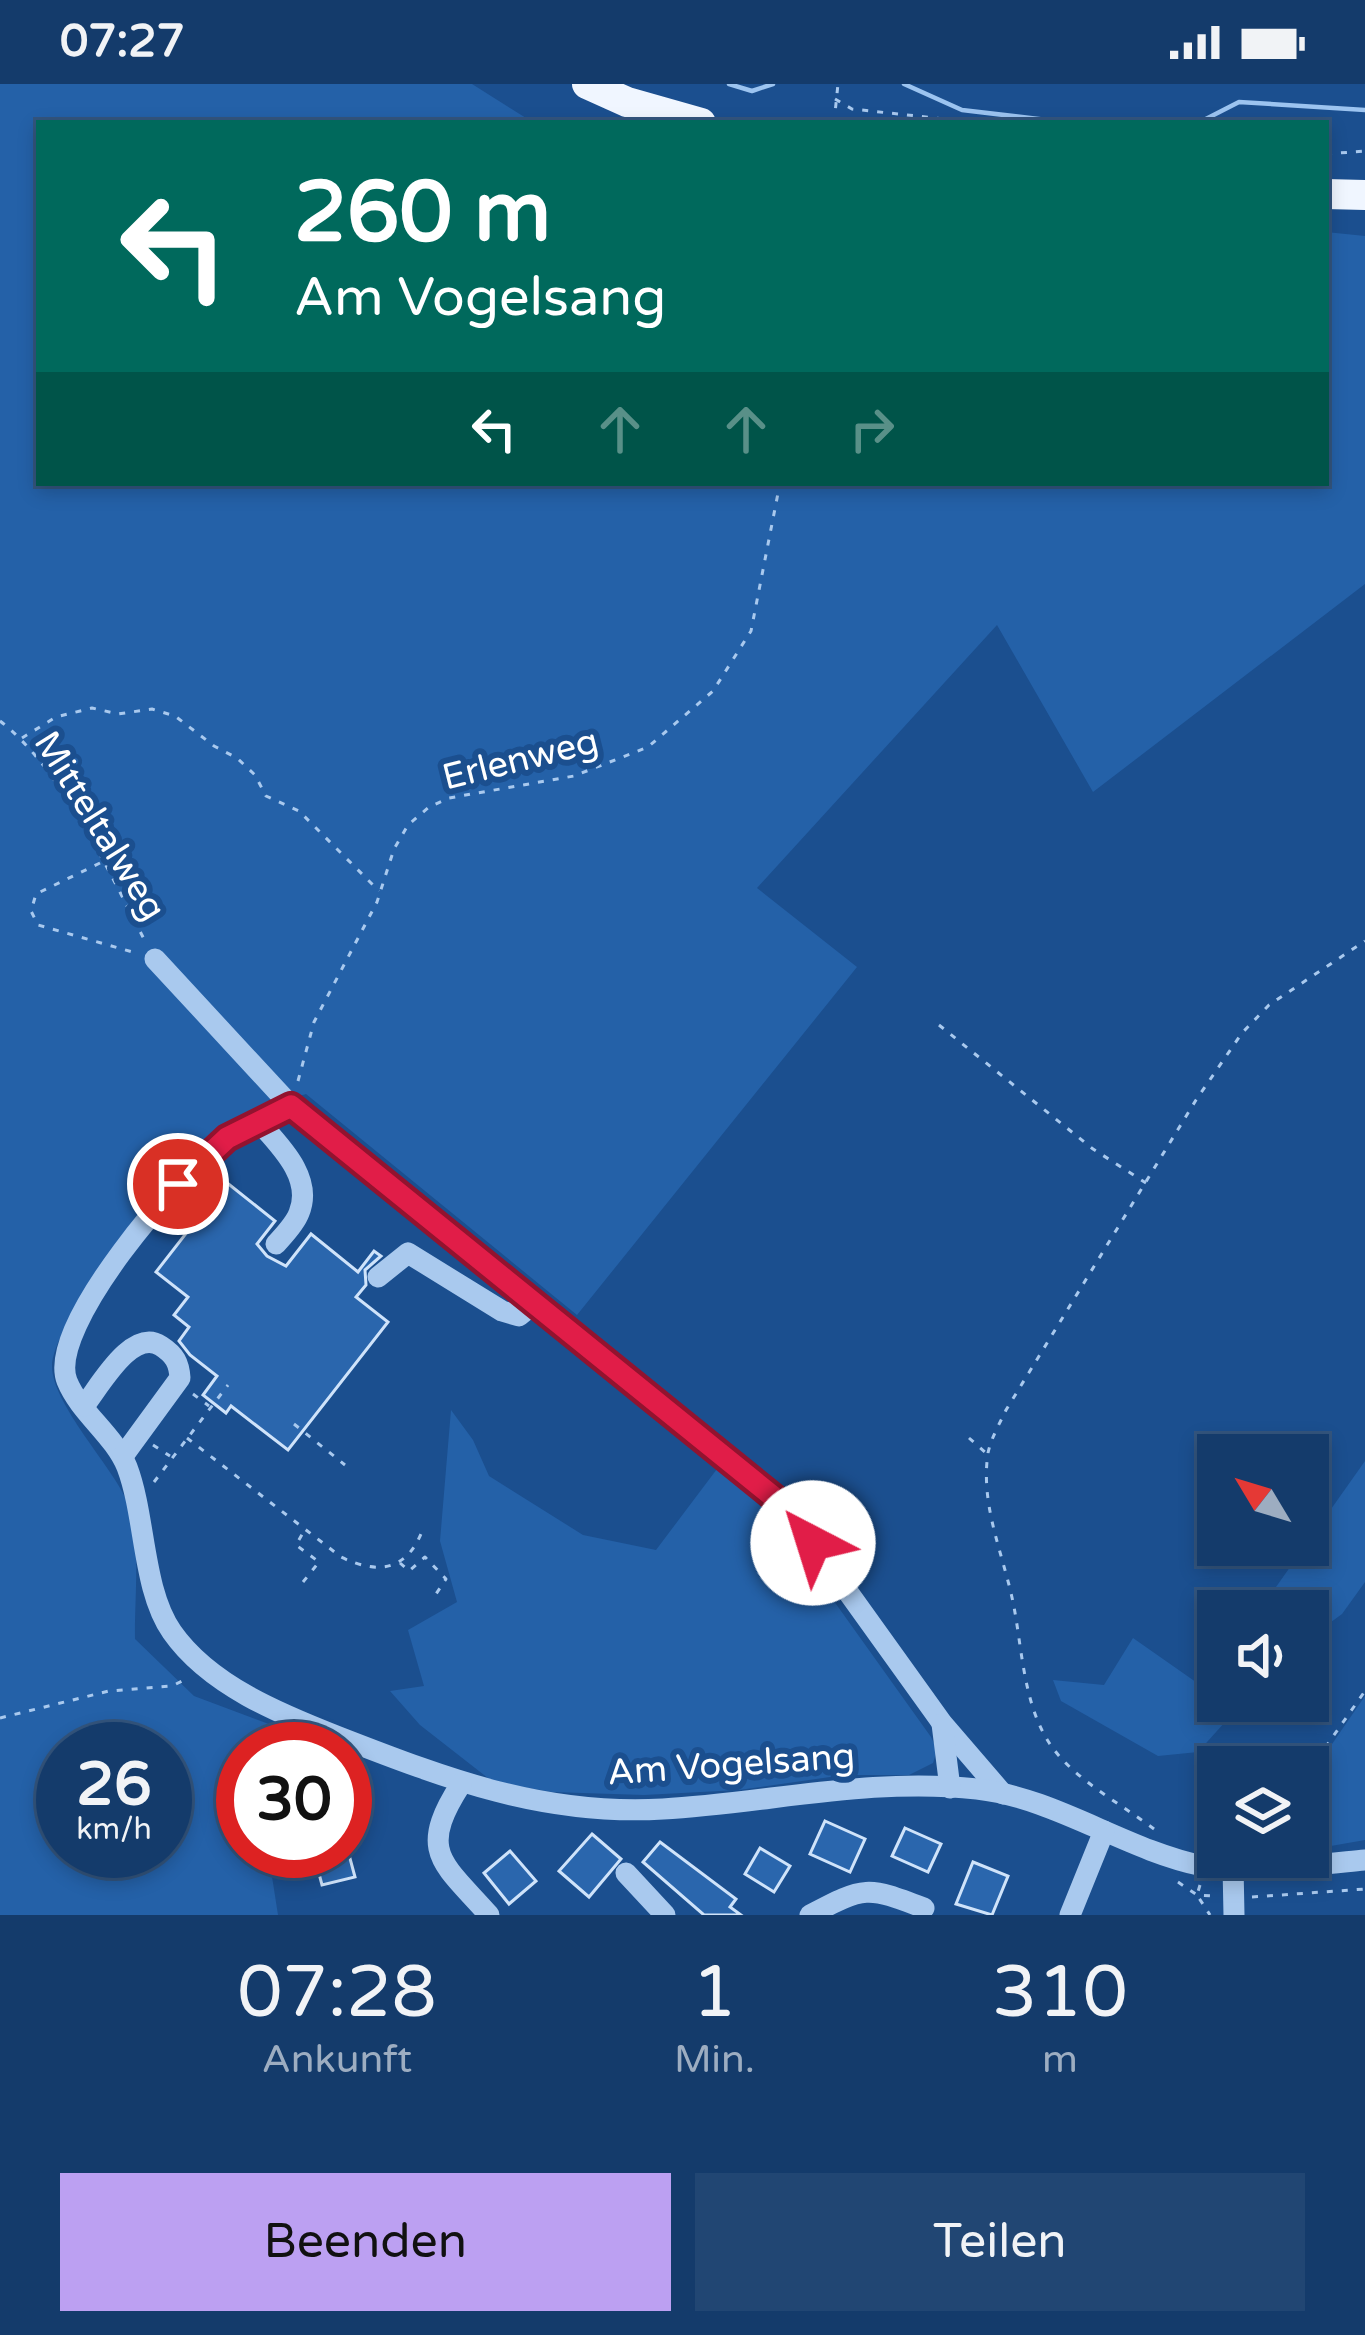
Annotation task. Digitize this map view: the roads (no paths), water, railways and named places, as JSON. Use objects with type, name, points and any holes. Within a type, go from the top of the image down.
[{"type":"main road","points":[[586,84],[691,120]]},
{"type":"main road","points":[[1329,194],[1365,195]]},
{"type":"street","points":[[154,959],[291,1106]]},
{"type":"street","name":"Am Vogelsang","points":[[1003,1794],[942,1723],[787,1508],[291,1106],[227,1138],[196,1163],[76,1321],[65,1349],[66,1379],[123,1456],[141,1511],[156,1594],[170,1629],[204,1670],[315,1728],[461,1784],[551,1803],[663,1809],[872,1785],[1003,1794],[1197,1864]]},
{"type":"street","points":[[258,1121],[294,1161],[299,1186],[299,1215],[276,1244]]},
{"type":"street","points":[[378,1277],[407,1253],[502,1311],[519,1316],[536,1302]]},
{"type":"street","points":[[84,1406],[132,1347],[144,1341],[157,1343],[176,1358],[180,1378],[123,1456]]},
{"type":"street","name":"Am Vogelsang","points":[[942,1723],[950,1788]]},
{"type":"street","points":[[461,1784],[441,1816],[436,1841],[442,1861],[489,1915]]},
{"type":"street","points":[[1070,1915],[1104,1831]]},
{"type":"street","name":"Am Vogelsang","points":[[1329,1862],[1365,1860]]},
{"type":"street","points":[[626,1873],[664,1915]]},
{"type":"street","points":[[1233,1878],[1234,1915]]},
{"type":"street","points":[[810,1915],[844,1897],[877,1889],[924,1908]]},
{"type":"waterway","points":[[729,84],[752,91],[773,84]]},
{"type":"waterway","points":[[904,84],[962,110],[1047,120]]},
{"type":"waterway","points":[[1204,120],[1239,102],[1365,110]]}]
